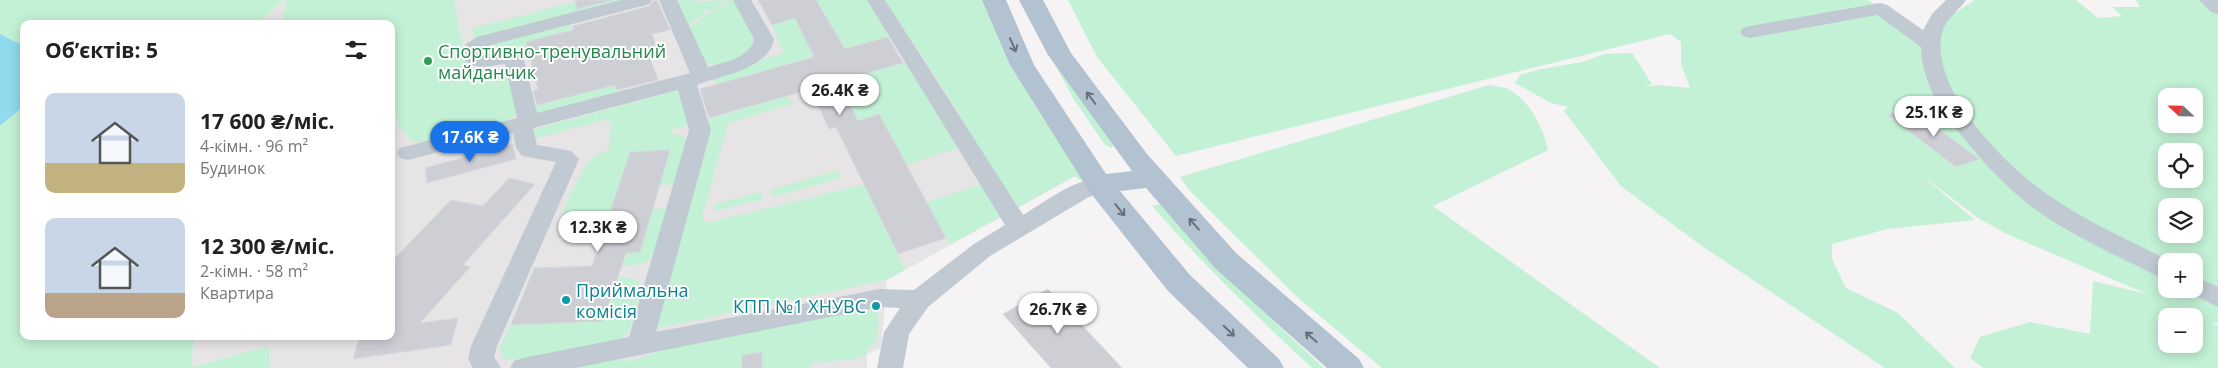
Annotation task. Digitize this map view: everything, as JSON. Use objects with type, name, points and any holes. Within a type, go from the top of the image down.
[{"type":"main road","points":[[994,0],[1022,65],[1099,184],[1180,283],[1268,368]]},
{"type":"main road","points":[[1031,0],[1060,55],[1137,160],[1226,261],[1348,368]]},
{"type":"main road","points":[[1099,184],[1153,178]]},
{"type":"lane","points":[[488,368],[482,359],[484,346],[568,159],[563,156],[530,151],[527,148],[526,123],[514,60],[508,58],[483,61],[475,60],[470,55],[473,48],[484,41],[643,0]]},
{"type":"lane","points":[[640,345],[700,130],[694,79],[668,0]]},
{"type":"lane","points":[[408,153],[694,79],[751,59],[759,53],[764,40],[742,0]]},
{"type":"lane","points":[[876,0],[998,197],[1019,227]]},
{"type":"lane","points":[[1957,0],[1934,26],[1930,44],[1935,73],[1959,131],[2036,198],[2068,218],[2158,266]]},
{"type":"lane","points":[[2208,0],[2218,8]]},
{"type":"lane","points":[[1750,32],[1874,5],[1930,44]]},
{"type":"lane","points":[[890,368],[897,332],[919,300],[982,250],[1079,192],[1099,184]]},
{"type":"lane","points":[[2203,290],[2218,298]]},
{"type":"lane","points":[[523,368],[885,297],[919,300]]},
{"type":"shaded area","points":[[284,0],[966,0],[979,26],[1074,177],[887,280],[881,348],[867,354],[867,368],[269,368],[269,346],[190,367],[193,340],[395,340],[395,20],[262,20]]},
{"type":"green space","points":[[0,0],[284,0],[262,20],[20,20],[20,44],[0,34]]},
{"type":"green space","points":[[287,0],[454,0],[470,84],[495,77],[510,78],[518,111],[512,118],[503,123],[446,139],[417,142],[407,137],[395,113],[395,20],[283,20]]},
{"type":"green space","points":[[583,0],[630,0],[475,40],[472,28]]},
{"type":"green space","points":[[674,0],[694,0],[692,1],[699,2],[728,0],[708,11],[705,9],[703,11],[705,13],[686,27]]},
{"type":"green space","points":[[732,0],[740,0],[762,39],[751,56],[716,65],[710,64],[700,54],[687,30],[715,9]]},
{"type":"green space","points":[[816,0],[877,0],[894,32],[888,37],[845,49]]},
{"type":"green space","points":[[885,0],[989,0],[1086,175],[1083,182],[1074,176],[1015,209],[946,93]]},
{"type":"green space","points":[[1020,0],[1113,145],[1112,148],[1105,145],[1073,98]]},
{"type":"green space","points":[[1068,0],[1868,0],[1935,44],[1940,28],[1950,16],[1975,0],[2076,0],[2098,18],[2122,16],[2112,7],[2140,7],[2136,0],[2218,0],[2218,324],[2211,322],[2218,326],[2218,368],[1984,368],[1970,358],[1980,337],[2030,322],[2090,334],[2093,281],[2147,294],[2009,235],[1978,218],[1920,174],[1975,220],[1887,229],[1832,244],[1832,259],[1846,288],[1898,313],[1955,368],[1885,368],[1699,244],[1621,186],[1564,111],[1568,107],[1551,103],[1515,83],[1520,75],[1541,69],[1583,62],[1604,54],[1632,53],[1652,84],[1643,87],[1659,85],[1690,88],[1681,64],[1681,42],[1670,34],[1176,156],[1097,57]]},
{"type":"green space","points":[[795,18],[814,57],[715,85],[716,74],[784,53],[772,25]]},
{"type":"green space","points":[[571,21],[573,30],[526,42],[527,47],[491,57],[478,55],[478,48]]},
{"type":"green space","points":[[914,60],[966,145],[906,165],[879,115],[858,121],[838,81]]},
{"type":"green space","points":[[615,85],[619,94],[536,116],[534,106]]},
{"type":"green space","points":[[1489,85],[1508,89],[1523,100],[1543,132],[1548,150],[1433,206],[1660,368],[1382,368],[1297,297],[1188,189],[1180,177]]},
{"type":"green space","points":[[681,91],[690,125],[672,129],[669,132],[683,136],[688,144],[676,184],[660,185],[670,150],[630,152],[602,236],[568,236],[560,233],[559,227],[564,210],[585,166],[601,152],[609,150],[609,136],[612,125],[609,119],[517,143],[514,143],[514,139],[520,133]]},
{"type":"green space","points":[[788,96],[792,104],[728,123],[702,219],[707,223],[867,184],[905,270],[886,280],[644,331],[709,125],[709,119]]},
{"type":"green space","points":[[20,109],[20,340],[194,340],[191,367],[269,346],[269,368],[0,368],[0,126]]},
{"type":"green space","points":[[837,170],[841,178],[773,197],[770,190]]},
{"type":"green space","points":[[989,182],[1009,212],[951,244],[926,202]]},
{"type":"green space","points":[[761,192],[763,199],[715,211],[714,204]]},
{"type":"green space","points":[[1160,204],[1230,280],[1324,368],[1312,368],[1230,289],[1152,206]]},
{"type":"green space","points":[[672,207],[662,242],[645,262],[623,266],[600,265],[653,209]]},
{"type":"green space","points":[[617,278],[631,278],[638,281],[640,290],[630,330],[621,340],[520,362],[503,358],[499,348],[511,325],[603,321]]},
{"type":"green space","points":[[870,306],[877,308],[879,327],[874,345],[867,348],[867,354],[855,359],[811,363],[811,368],[547,368],[610,358],[623,361],[633,360],[664,350]]},
{"type":"water","points":[[0,34],[20,44],[20,109],[0,126]]},
{"type":"building","points":[[575,0],[613,0],[577,9]]},
{"type":"building","points":[[657,0],[670,30],[652,34],[660,56],[650,59],[658,80],[617,90],[615,85],[537,105],[533,91],[538,89],[526,42],[573,30],[573,26],[650,6],[653,1]]},
{"type":"building","points":[[758,0],[816,0],[845,49],[888,37],[903,63],[838,81],[858,121],[879,114],[946,238],[898,254],[836,127],[829,129],[811,89],[709,118],[700,89],[814,57],[795,18],[772,25]]},
{"type":"building","points":[[1910,108],[1979,159],[1956,167],[1888,115]]},
{"type":"building","points":[[513,144],[516,159],[427,183],[425,168]]},
{"type":"building","points":[[670,150],[640,252],[626,253],[603,321],[511,325],[534,268],[592,266],[630,152]]},
{"type":"building","points":[[509,178],[535,184],[463,265],[470,267],[420,323],[458,318],[451,345],[353,359],[359,340],[395,340],[395,258],[451,200],[483,206]]},
{"type":"building","points":[[1048,289],[1122,368],[1051,368],[1003,314]]},
{"type":"building","points":[[762,352],[762,368],[742,368],[742,355]]},
{"type":"place","name":"Спортивно-тренувальний майданчик","points":[[428,61]]},
{"type":"place","name":"Приймальна комісія","points":[[566,300]]},
{"type":"place","name":"КПП №1 ХНУВС","points":[[876,306]]}]
